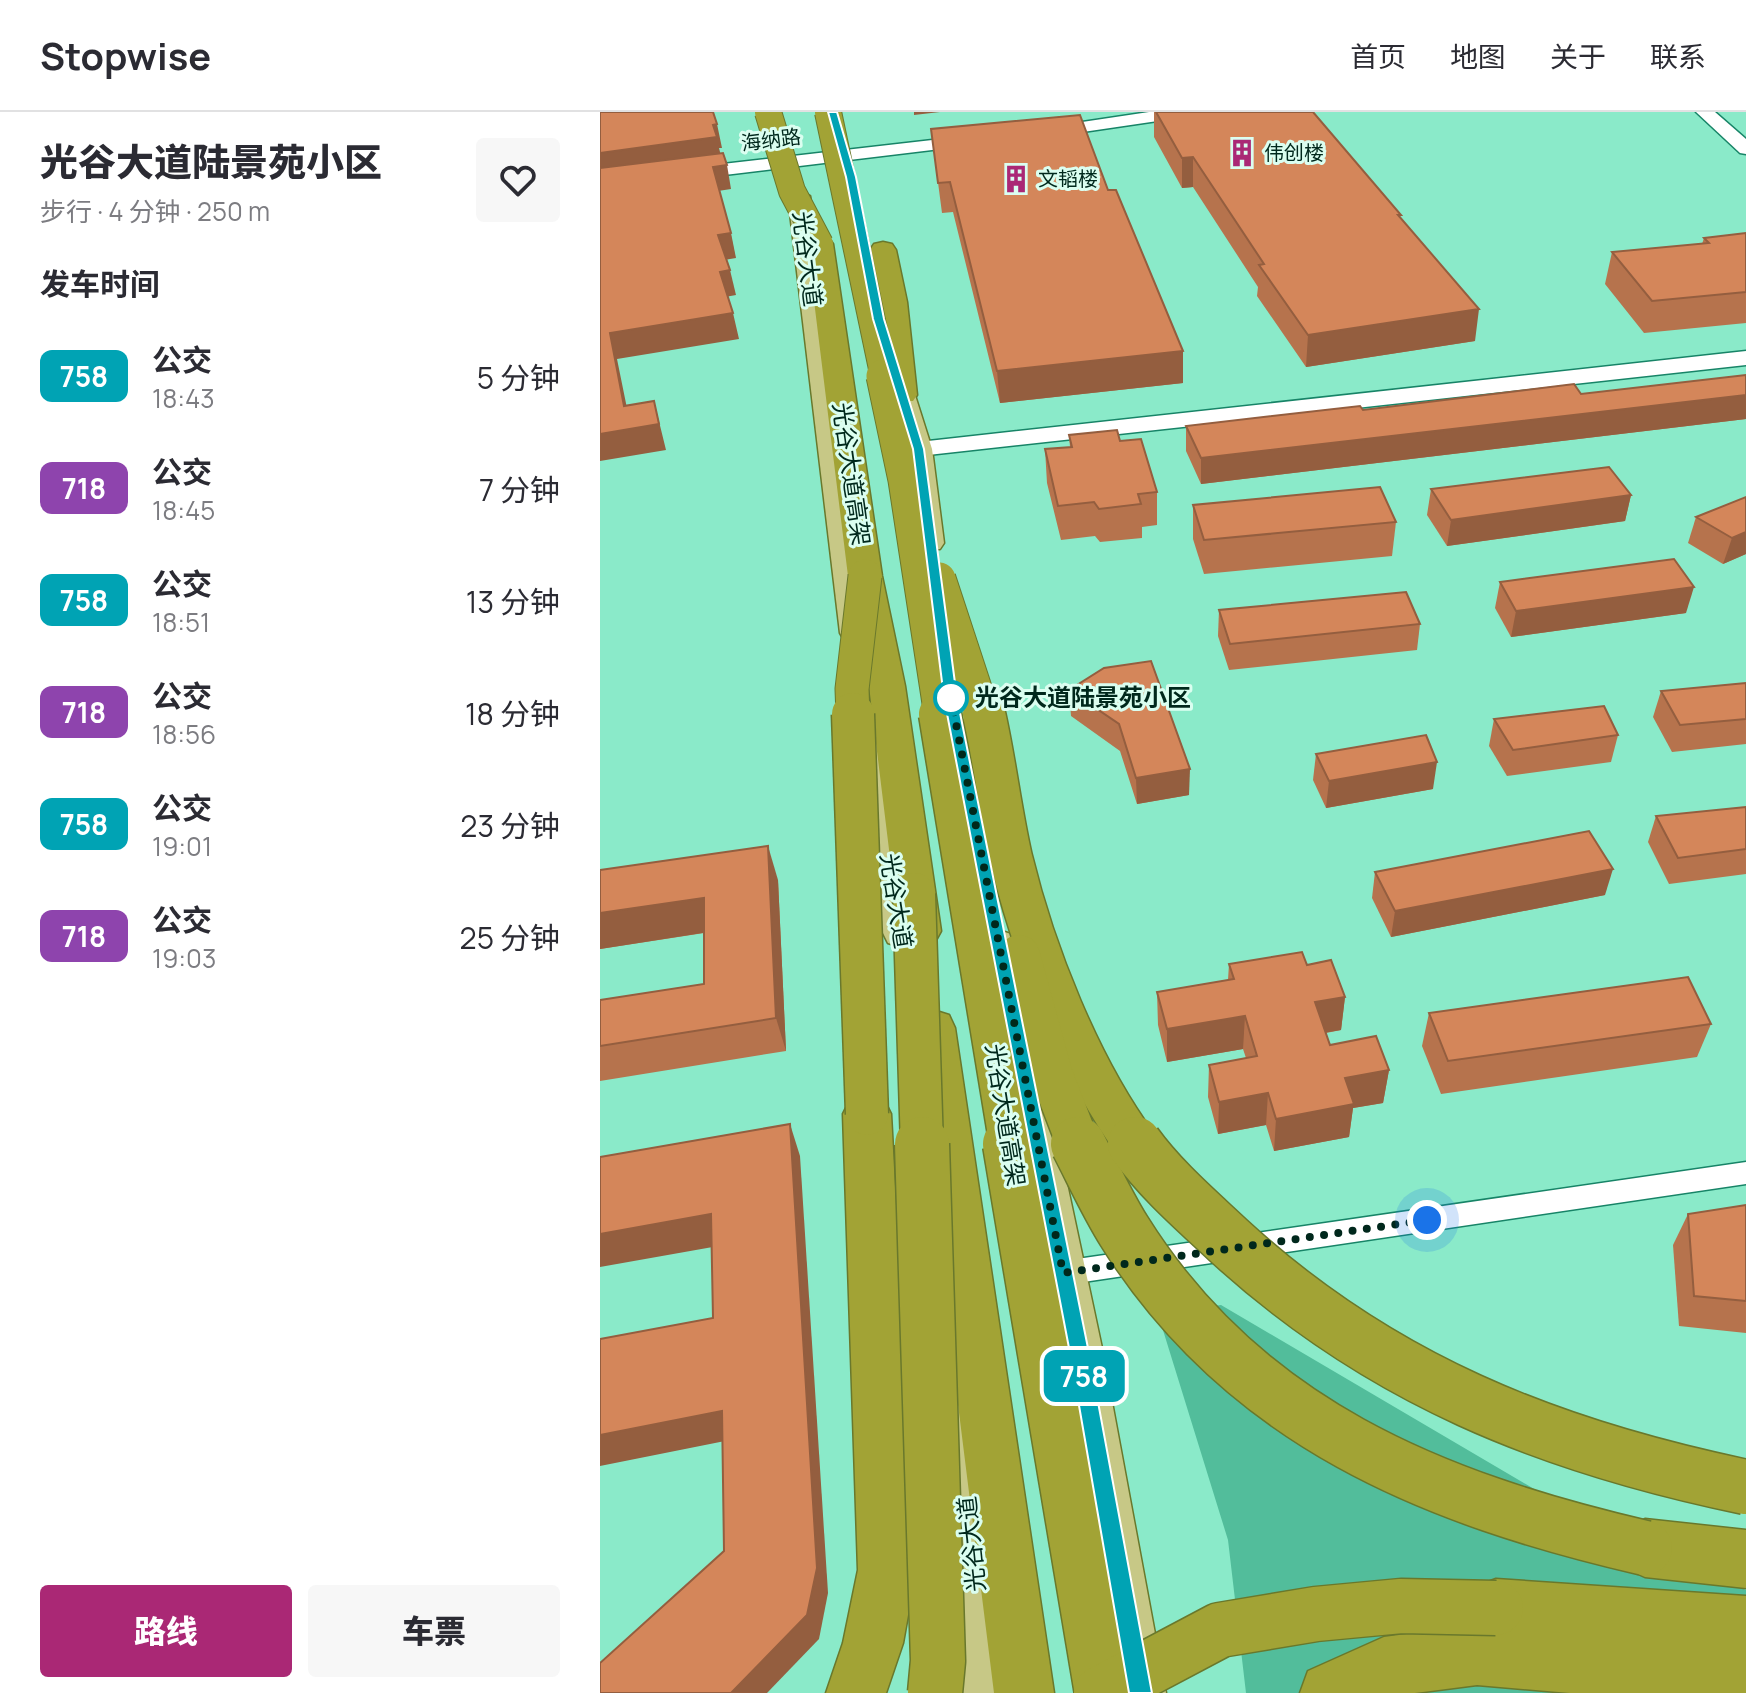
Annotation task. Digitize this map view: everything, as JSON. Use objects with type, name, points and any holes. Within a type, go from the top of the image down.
[{"type":"highway","points":[[768,112],[792,191],[820,244]]},
{"type":"highway","name":"光谷大道高架","points":[[794,112],[816,190],[820,244],[865,576],[887,686],[1024,1693]]},
{"type":"highway","name":"光谷大道高架","points":[[830,112],[912,464],[957,824],[1102,1693]]},
{"type":"highway","points":[[850,112],[857,166]]},
{"type":"highway","points":[[877,221],[893,302],[902,395]]},
{"type":"highway","points":[[912,464],[978,692],[1023,901],[1069,1021],[1099,1083],[1133,1141],[1168,1184],[1238,1253],[1281,1288],[1334,1327],[1449,1394],[1507,1422],[1570,1443],[1636,1463],[1746,1487]]},
{"type":"highway","points":[[912,464],[1007,908],[1056,1090],[1079,1147],[1121,1228],[1159,1284],[1221,1351],[1265,1390],[1378,1462],[1506,1515],[1575,1534],[1645,1548],[1746,1559]]},
{"type":"highway","points":[[856,1693],[873,1643],[887,1570],[852,689],[865,576]]},
{"type":"highway","points":[[914,894],[938,1661],[935,1693]]},
{"type":"highway","points":[[1102,1693],[1220,1630],[1316,1614],[1401,1606],[1496,1608],[1746,1626]]},
{"type":"highway","points":[[1330,1693],[1384,1667],[1477,1655],[1746,1678]]},
{"type":"main road","name":"光谷大道","points":[[781,112],[794,159],[850,599],[929,1111],[986,1693]]},
{"type":"main road","points":[[830,112],[857,166],[878,319],[902,395],[951,698],[1063,1273],[1140,1693]]},
{"type":"street","points":[[1029,135],[1185,112]]},
{"type":"street","points":[[1705,112],[1746,149]]},
{"type":"street","name":"海纳路","points":[[600,184],[794,159],[857,166],[999,138]]},
{"type":"street","points":[[912,464],[1746,358]]},
{"type":"street","points":[[1063,1273],[1746,1173]]},
{"type":"green space","points":[[1221,1305],[1558,1503],[1746,1590],[1746,1693],[1246,1693],[1228,1540],[1158,1314]]},
{"type":"building","points":[[600,112],[713,112],[717,137],[600,153]]},
{"type":"building","points":[[1156,112],[1313,112],[1479,309],[1308,335],[1259,265],[1264,264],[1193,157],[1182,158]]},
{"type":"building","points":[[1080,115],[1108,190],[1116,190],[1183,351],[997,371],[950,182],[938,183],[931,129]]},
{"type":"building","points":[[723,153],[727,165],[713,167],[731,233],[718,235],[730,270],[720,272],[733,313],[610,333],[624,406],[654,401],[659,424],[600,434],[600,168]]},
{"type":"building","points":[[1746,233],[1746,292],[1652,301],[1612,252],[1709,243],[1704,238]]},
{"type":"building","points":[[1746,375],[1746,395],[1201,458],[1186,426],[1360,406],[1363,410],[1574,384],[1581,394]]},
{"type":"building","points":[[1117,430],[1120,441],[1141,439],[1157,492],[1138,494],[1141,504],[1099,509],[1094,502],[1058,506],[1045,449],[1072,447],[1069,435]]},
{"type":"building","points":[[1609,467],[1631,495],[1451,520],[1431,489]]},
{"type":"building","points":[[1380,487],[1396,522],[1204,540],[1193,505]]},
{"type":"building","points":[[1746,497],[1746,532],[1732,538],[1696,517]]},
{"type":"building","points":[[1674,559],[1694,587],[1516,611],[1500,582]]},
{"type":"building","points":[[1406,592],[1420,624],[1230,644],[1219,610]]},
{"type":"building","points":[[1151,661],[1190,769],[1136,778],[1119,724],[1069,690],[1104,668]]},
{"type":"building","points":[[1746,683],[1746,719],[1680,725],[1661,691]]},
{"type":"building","points":[[1604,706],[1618,735],[1513,750],[1494,719]]},
{"type":"building","points":[[1426,735],[1437,762],[1329,781],[1316,754]]},
{"type":"building","points":[[1746,807],[1746,849],[1678,858],[1656,816]]},
{"type":"building","points":[[1589,831],[1613,869],[1395,911],[1375,872]]},
{"type":"building","points":[[768,846],[776,1018],[600,1046],[600,1000],[704,984],[704,898],[600,913],[600,870]]},
{"type":"building","points":[[1302,952],[1307,965],[1331,960],[1345,997],[1315,1002],[1330,1045],[1376,1036],[1389,1070],[1345,1078],[1354,1104],[1276,1119],[1268,1093],[1219,1102],[1209,1065],[1257,1056],[1245,1016],[1167,1029],[1157,992],[1234,979],[1229,964]]},
{"type":"building","points":[[1688,977],[1711,1024],[1448,1061],[1429,1013]]},
{"type":"building","points":[[790,1124],[817,1568],[807,1615],[731,1693],[600,1693],[600,1663],[724,1551],[722,1411],[600,1435],[600,1339],[713,1318],[711,1214],[600,1234],[600,1157]]},
{"type":"building","points":[[1746,1205],[1746,1301],[1694,1296],[1688,1214]]},
{"type":"bus line","name":"758","points":[[833,112],[846,153],[878,319],[919,449],[951,698],[1079,1348],[1140,1693]]},
{"type":"place","name":"伟创楼","points":[[1242,153]]},
{"type":"place","name":"文韬楼","points":[[1016,179]]},
{"type":"place","name":"光谷大道陆景苑小区","points":[[951,698]]},
{"type":"route","points":[[951,698],[1063,1273],[1427,1220]]}]
